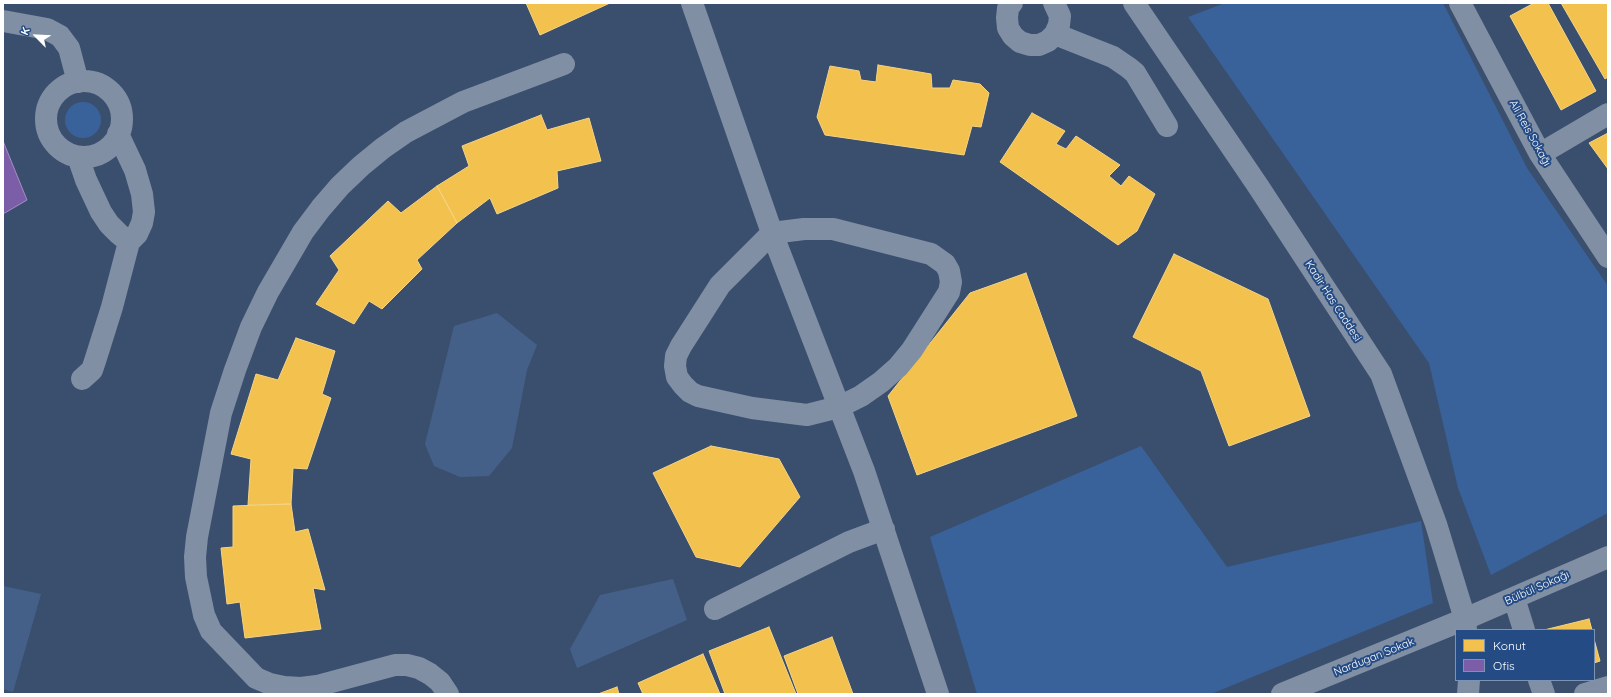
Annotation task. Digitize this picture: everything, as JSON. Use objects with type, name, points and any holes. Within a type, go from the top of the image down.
[{"type":"street","points":[[692,3],[772,233],[864,470],[938,694]]},
{"type":"street","points":[[1012,3],[1008,8],[1006,18],[1008,28],[1013,36],[1020,42],[1030,45],[1039,45],[1048,41],[1055,34],[1059,25],[1060,16],[1054,3]]},
{"type":"street","name":"Kadir Has Caddesi","points":[[1134,3],[1258,186],[1381,374],[1436,524],[1466,625]]},
{"type":"street","name":"Ali Reis Sokağı","points":[[1460,3],[1540,154],[1608,257]]},
{"type":"street","points":[[3,21],[47,29],[60,36],[69,48],[78,82]]},
{"type":"street","points":[[1055,34],[1113,57],[1129,68],[1135,73],[1168,126]]},
{"type":"street","points":[[448,694],[440,682],[430,674],[419,668],[407,665],[395,665],[317,686],[301,688],[270,684],[256,678],[211,631],[203,609],[196,577],[195,556],[197,537],[222,413],[234,370],[251,327],[268,292],[303,232],[321,208],[340,186],[361,166],[406,132],[463,102],[564,64]]},
{"type":"street","points":[[84,81],[99,84],[113,95],[121,111],[121,128],[113,144],[99,155],[82,158],[65,153],[52,141],[46,125],[47,109],[55,94],[68,84],[78,82],[84,81]]},
{"type":"street","points":[[1540,154],[1608,114]]},
{"type":"street","points":[[82,379],[92,370],[112,307],[129,242],[137,234],[142,223],[144,212],[142,194],[135,170],[118,134]]},
{"type":"street","points":[[78,157],[86,180],[101,212],[114,229],[129,242]]},
{"type":"street","points":[[833,229],[932,254],[945,264],[949,271],[951,282],[949,292],[912,350],[898,367],[881,382],[861,396],[839,407],[807,415],[752,408],[698,396],[682,386],[678,377],[675,366],[676,356],[720,285],[772,233],[833,229]]},
{"type":"street","points":[[715,609],[850,542],[884,529]]},
{"type":"street","name":"Bülbül Sokağı","points":[[1466,625],[1514,598],[1608,556]]},
{"type":"street","points":[[1514,598],[1524,629]]},
{"type":"street","name":"Nardugan Sokak","points":[[1455,629],[1466,625]]},
{"type":"street","name":"Nardugan Sokak","points":[[1282,694],[1455,629]]},
{"type":"street","points":[[1468,694],[1469,681]]},
{"type":"street","points":[[1539,681],[1544,694]]},
{"type":"street","points":[[1585,694],[1608,687]]},
{"type":"shaded area","points":[[1225,3],[1443,3],[1527,168],[1608,286],[1608,513],[1491,575],[1458,488],[1429,363],[1188,17]]},
{"type":"shaded area","points":[[87,102],[96,107],[100,113],[100,127],[96,133],[87,138],[79,138],[70,133],[66,127],[65,116],[70,107],[76,103]]},
{"type":"shaded area","points":[[497,313],[537,345],[527,370],[512,448],[489,476],[460,477],[434,466],[425,444],[454,326]]},
{"type":"shaded area","points":[[1141,446],[1227,567],[1421,521],[1433,603],[1211,694],[977,694],[930,537]]},
{"type":"shaded area","points":[[673,579],[687,620],[577,668],[570,649],[600,595]]},
{"type":"shaded area","points":[[3,586],[41,594],[13,692],[3,689]]},
{"type":"building: Konut","points":[[526,3],[610,3],[540,35]]},
{"type":"building: Konut","points":[[1534,3],[1548,3],[1596,91],[1561,110],[1510,16]]},
{"type":"building: Konut","points":[[1561,3],[1608,3],[1608,77],[1605,79]]},
{"type":"building: Konut","points":[[878,65],[931,74],[932,88],[950,88],[953,80],[980,84],[989,93],[981,127],[972,126],[964,155],[825,135],[817,117],[830,66],[859,71],[861,80],[876,82]]},
{"type":"building: Konut","points":[[1032,113],[1065,131],[1056,144],[1066,149],[1076,136],[1120,165],[1109,176],[1121,186],[1129,176],[1155,194],[1137,231],[1118,245],[1000,162]]},
{"type":"building: Konut","points":[[541,115],[547,130],[589,118],[601,161],[557,171],[558,188],[497,214],[490,198],[457,223],[437,186],[469,166],[462,146]]},
{"type":"building: Konut","points":[[1608,133],[1608,169],[1589,143]]},
{"type":"building: Konut","points":[[437,186],[457,223],[417,260],[422,269],[382,309],[369,301],[354,324],[316,304],[339,270],[330,256],[388,201],[401,213]]},
{"type":"building: Konut","points":[[1174,254],[1268,299],[1310,416],[1229,446],[1201,371],[1133,337]]},
{"type":"building: Konut","points":[[1026,273],[1077,416],[917,475],[888,396],[970,293]]},
{"type":"building: Konut","points":[[296,338],[335,351],[322,394],[331,398],[307,469],[293,468],[291,504],[248,505],[251,459],[231,454],[256,374],[278,380]]},
{"type":"building: Konut","points":[[711,446],[779,459],[800,497],[740,567],[696,557],[653,473]]},
{"type":"building: Konut","points":[[291,504],[295,532],[308,529],[325,590],[313,588],[321,629],[245,638],[240,602],[227,604],[221,548],[233,547],[233,506]]},
{"type":"building: Konut","points":[[1589,619],[1592,629],[1548,629]]},
{"type":"building: Konut","points":[[769,627],[796,694],[725,694],[709,651]]},
{"type":"building: Konut","points":[[832,637],[853,694],[798,694],[784,656]]},
{"type":"building: Konut","points":[[1595,643],[1600,661],[1595,663]]},
{"type":"building: Konut","points":[[703,654],[720,694],[643,694],[638,683]]},
{"type":"building: Konut","points":[[617,687],[619,694],[598,694]]},
{"type":"building: Ofis","points":[[3,141],[27,200],[3,214]]}]
